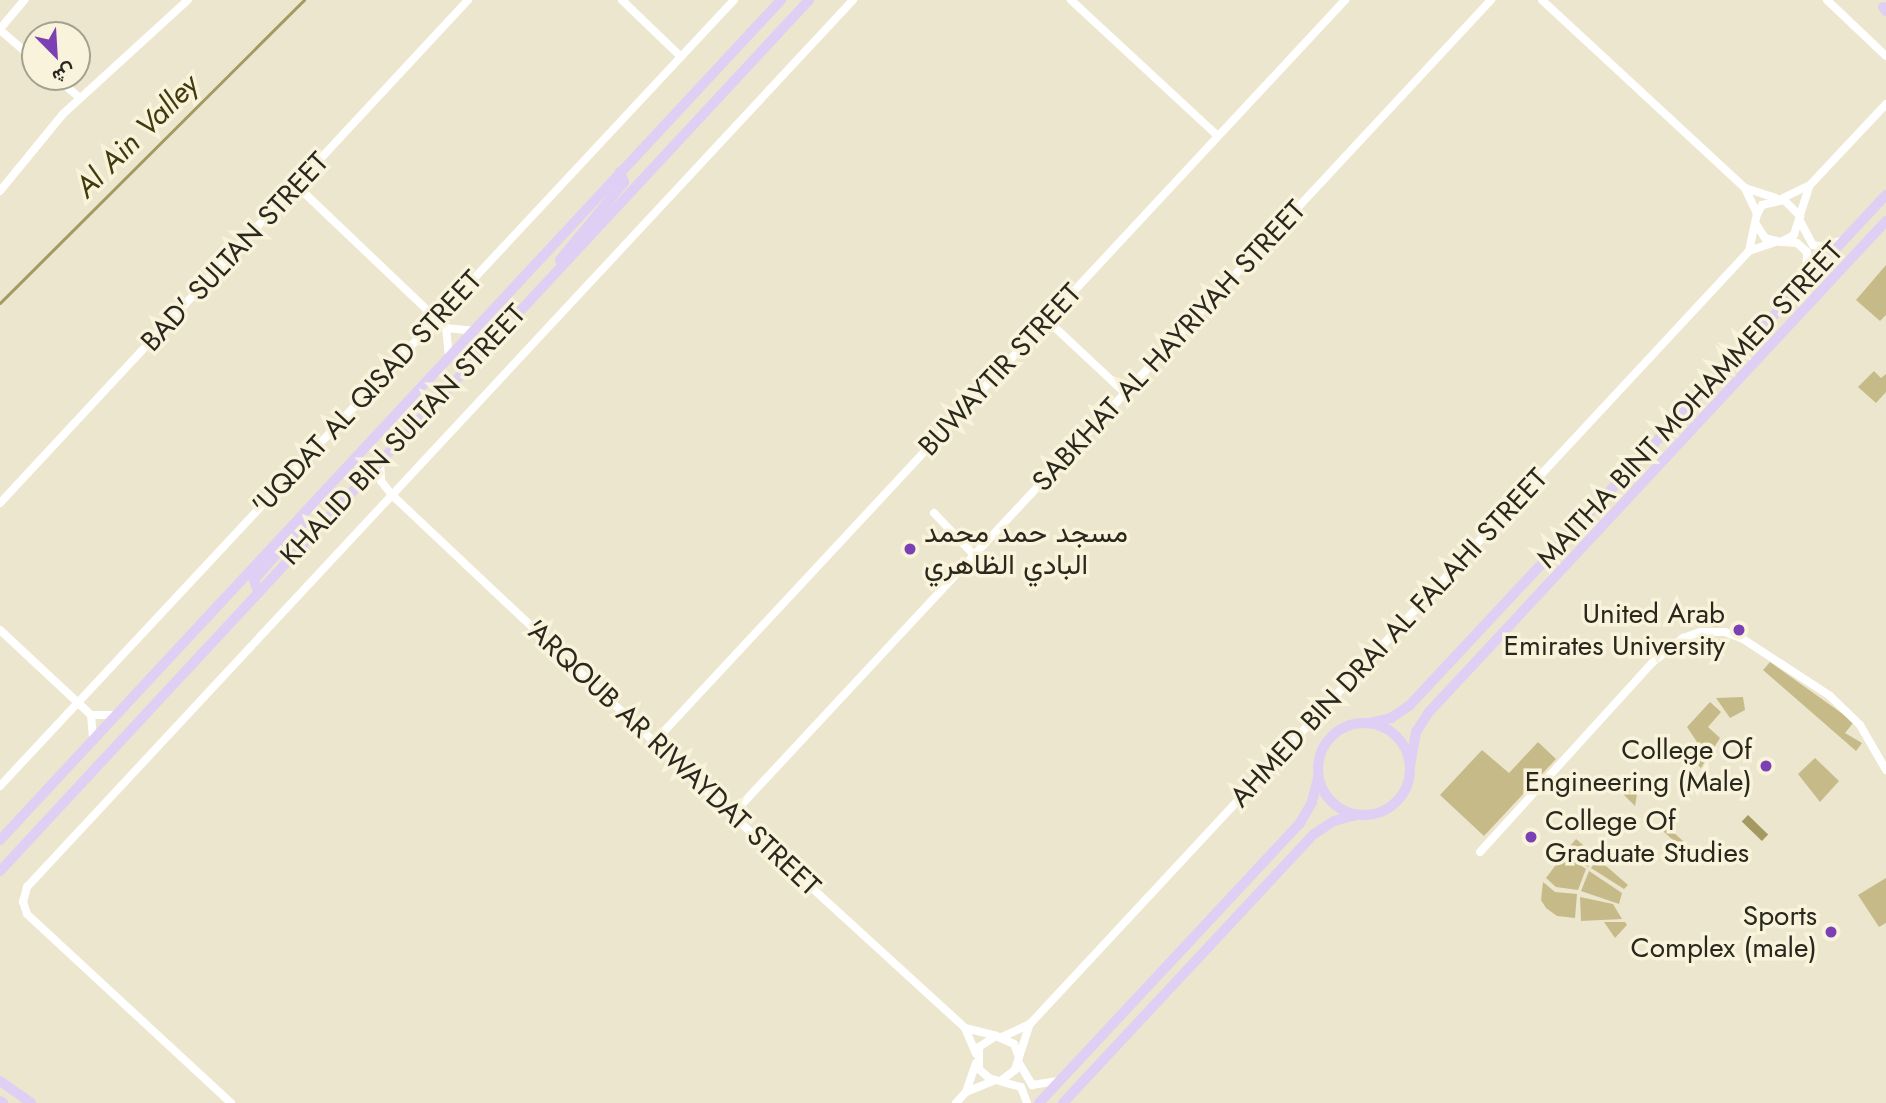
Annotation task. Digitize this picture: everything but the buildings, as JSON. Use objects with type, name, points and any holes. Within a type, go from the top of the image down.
[{"type":"main road","name":"KHALID BIN SULTAN STREET","points":[[0,839],[781,0]]},
{"type":"main road","name":"KHALID BIN SULTAN STREET","points":[[0,871],[809,0]]},
{"type":"main road","points":[[557,270],[565,250],[624,182],[621,172]]},
{"type":"main road","name":"MAITHA BINT MOHAMMED STREET","points":[[1369,723],[1391,718],[1409,706],[1886,195]]},
{"type":"main road","name":"MAITHA BINT MOHAMMED STREET","points":[[1410,766],[1416,732],[1429,712],[1886,221]]},
{"type":"main road","points":[[258,591],[254,580],[311,514],[323,491]]},
{"type":"main road","points":[[1039,1103],[1300,823],[1312,802],[1318,778],[1319,757],[1330,738],[1348,726],[1369,723],[1398,737],[1410,766],[1406,788],[1392,805],[1379,813],[1334,821],[1314,834],[1063,1103]]},
{"type":"main road","points":[[1318,778],[1329,800],[1357,815]]},
{"type":"main road","points":[[0,1081],[31,1103]]},
{"type":"street","points":[[21,48],[0,30],[24,0]]},
{"type":"street","points":[[0,191],[39,140],[80,98],[188,0]]},
{"type":"street","name":"BAD' SULTAN STREET","points":[[0,503],[468,0]]},
{"type":"street","points":[[622,0],[681,57]]},
{"type":"street","name":"'UQDAT AL QISAD STREET","points":[[0,786],[734,0]]},
{"type":"street","points":[[231,1103],[27,914],[24,894],[853,0]]},
{"type":"street","points":[[1072,0],[1218,136]]},
{"type":"street","name":"BUWAYTIR STREET","points":[[655,741],[1345,0]]},
{"type":"street","name":"SABKHAT AL HAYRIYAH STREET","points":[[732,815],[1491,0]]},
{"type":"street","points":[[1542,0],[1745,188],[1757,214],[1756,224],[1765,238],[1797,243],[1807,252],[1805,282]]},
{"type":"street","points":[[1827,0],[1886,56]]},
{"type":"street","points":[[72,91],[80,98]]},
{"type":"street","points":[[1757,214],[1778,199],[1810,185],[1886,104]]},
{"type":"street","points":[[1779,242],[1794,235],[1810,185]]},
{"type":"street","points":[[297,186],[446,328],[459,333],[473,331]]},
{"type":"street","points":[[1745,188],[1794,205],[1812,245],[1823,247],[1843,240]]},
{"type":"street","name":"AHMED BIN DRAI AL FALAHI STREET","points":[[999,1037],[1030,1024],[1749,251],[1756,224]]},
{"type":"street","name":"AHMED BIN DRAI AL FALAHI STREET","points":[[1749,251],[1779,242]]},
{"type":"street","points":[[1047,320],[1125,393]]},
{"type":"street","points":[[446,328],[451,342],[449,357]]},
{"type":"street","points":[[357,485],[383,486],[380,460]]},
{"type":"street","name":"'ARQOUB AR RIWAYDAT STREET","points":[[383,486],[732,815],[965,1028],[976,1058]]},
{"type":"street","points":[[934,513],[974,555]]},
{"type":"street","points":[[0,630],[91,715],[93,740]]},
{"type":"street","points":[[1480,852],[1653,663],[1676,643],[1700,632],[1725,632],[1743,639],[1830,695],[1860,725],[1886,770]]},
{"type":"street","points":[[91,715],[118,713]]},
{"type":"street","name":"AHMED BIN DRAI AL FALAHI STREET","points":[[1019,1060],[1030,1024]]},
{"type":"street","name":"'ARQOUB AR RIWAYDAT STREET","points":[[965,1028],[999,1037]]},
{"type":"street","points":[[956,1103],[966,1092],[983,1042],[999,1037],[1014,1044],[1032,1084],[1060,1081]]},
{"type":"street","points":[[976,1058],[983,1074],[1021,1087],[1027,1103]]},
{"type":"street","points":[[966,1092],[999,1080],[1019,1060]]},
{"type":"shaded area","points":[[1886,265],[1886,315],[1880,321],[1856,300]]},
{"type":"shaded area","points":[[1874,371],[1881,378],[1886,374],[1886,392],[1876,403],[1858,387]]},
{"type":"shaded area","points":[[1713,611],[1719,611],[1724,619],[1722,625],[1713,627],[1708,622],[1708,616]]},
{"type":"shaded area","points":[[1770,662],[1853,723],[1845,733],[1862,743],[1856,751],[1763,670]]},
{"type":"shaded area","points":[[1743,697],[1745,710],[1730,718],[1716,698]]},
{"type":"shaded area","points":[[1710,702],[1721,712],[1708,727],[1720,738],[1701,768],[1688,756],[1697,742],[1687,727]]},
{"type":"shaded area","points":[[1538,742],[1556,759],[1484,836],[1440,795],[1482,750],[1509,773]]},
{"type":"shaded area","points":[[1815,758],[1839,781],[1820,802],[1798,774]]},
{"type":"shaded area","points":[[1611,775],[1637,794],[1635,806],[1607,778]]},
{"type":"shaded area","points":[[1748,815],[1768,834],[1762,841],[1742,821]]},
{"type":"shaded area","points":[[1663,823],[1683,841],[1679,846],[1659,827]]},
{"type":"shaded area","points":[[1576,839],[1596,856],[1588,867],[1566,851]]},
{"type":"shaded area","points":[[1564,854],[1586,869],[1578,890],[1556,887],[1546,878]]},
{"type":"shaded area","points":[[1598,859],[1628,885],[1624,889],[1591,868]]},
{"type":"shaded area","points":[[1589,871],[1622,893],[1619,904],[1581,891]]},
{"type":"shaded area","points":[[1886,878],[1886,923],[1879,927],[1858,895]]},
{"type":"shaded area","points":[[1543,882],[1555,892],[1577,894],[1575,918],[1557,916],[1546,908],[1541,900]]},
{"type":"shaded area","points":[[1580,897],[1613,904],[1622,919],[1581,921]]},
{"type":"shaded area","points":[[1604,922],[1625,922],[1627,925],[1615,938]]},
{"type":"waterway","name":"Al Ain Valley","points":[[0,303],[304,0]]},
{"type":"place","name":"مسجد حمد محمد البادي الظاهري","points":[[910,549]]},
{"type":"place","name":"United Arab Emirates University","points":[[1739,630]]},
{"type":"place","name":"College Of Engineering (Male)","points":[[1766,766]]},
{"type":"place","name":"College Of Graduate Studies","points":[[1531,837]]},
{"type":"place","name":"Sports Complex (male)","points":[[1831,932]]}]
